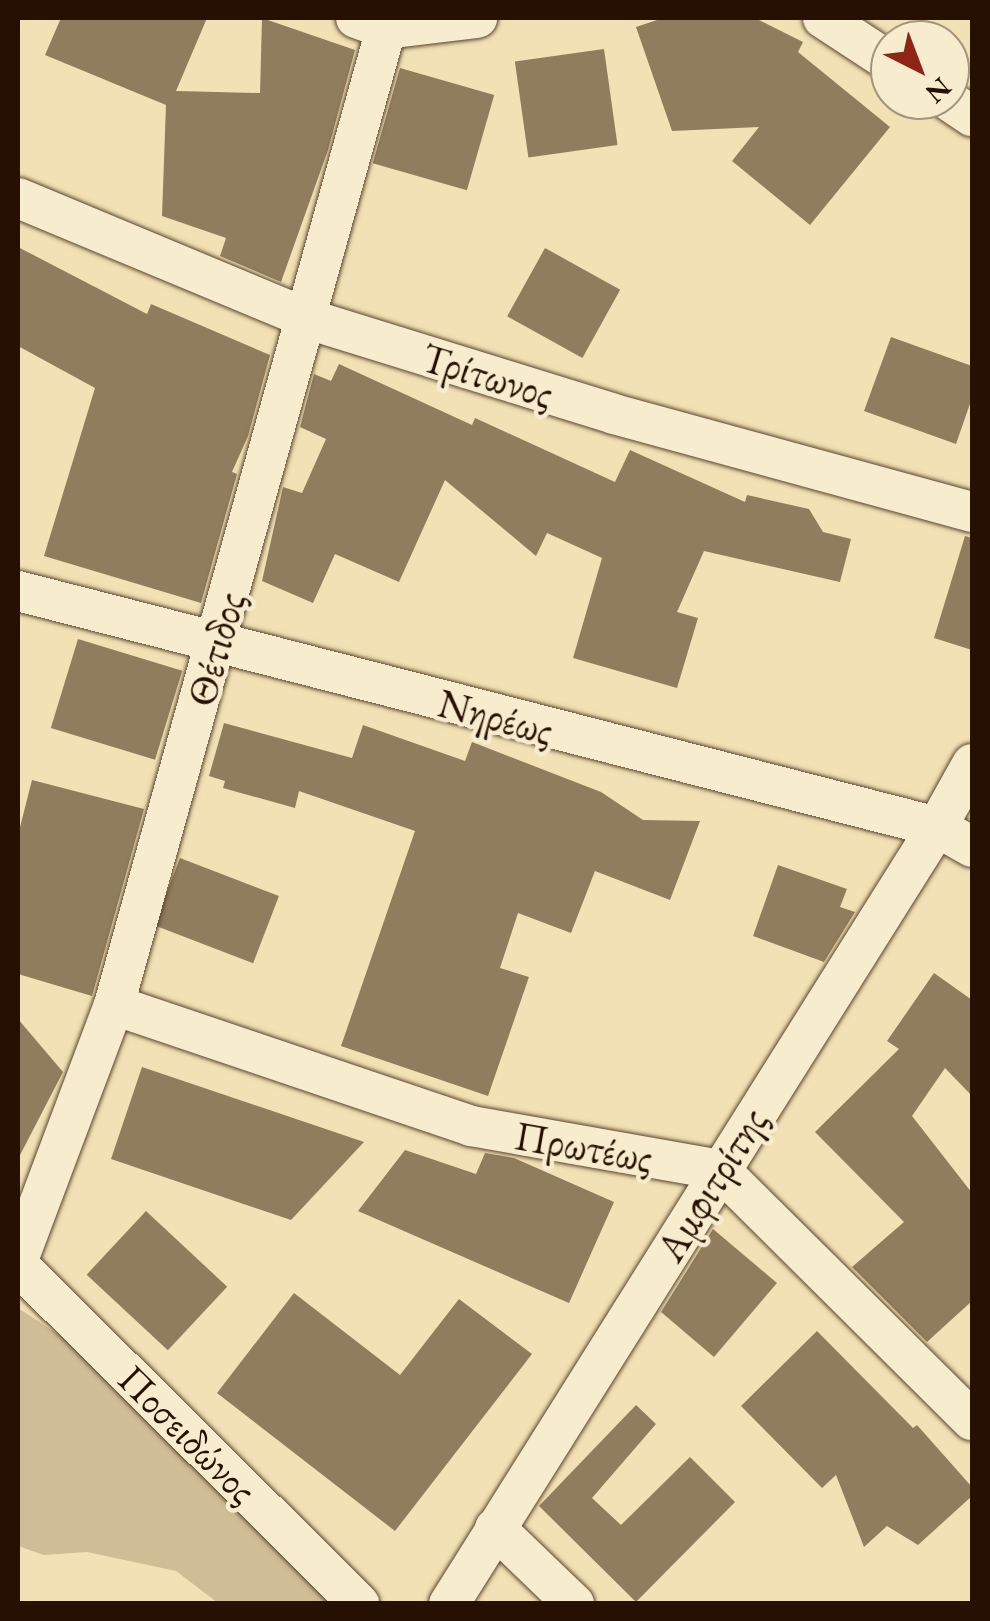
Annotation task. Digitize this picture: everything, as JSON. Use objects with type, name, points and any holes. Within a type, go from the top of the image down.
[{"type":"street","points":[[371,23],[477,18]]},
{"type":"street","points":[[822,18],[870,49]]},
{"type":"street","name":"Θέτιδος","points":[[18,1262],[114,1005],[308,319],[371,23]]},
{"type":"street","name":"Τρίτωνος","points":[[18,198],[308,319],[614,414],[972,512]]},
{"type":"street","name":"Νηρέως","points":[[18,590],[938,827],[972,847]]},
{"type":"street","name":"Αμφιτρίτης","points":[[449,1604],[938,827],[972,764]]},
{"type":"street","name":"Πρωτέως","points":[[114,1005],[471,1126],[720,1170]]},
{"type":"street","points":[[720,1170],[972,1420]]},
{"type":"street","name":"Ποσειδώνος","points":[[18,1262],[360,1604]]},
{"type":"street","points":[[495,1528],[574,1604]]},
{"type":"shaded area","points":[[18,1308],[73,1344],[340,1603],[218,1603],[176,1571],[87,1552],[44,1555],[18,1546]]},
{"type":"building","points":[[61,18],[207,18],[176,91],[260,93],[262,18],[355,50],[328,150],[281,282],[220,256],[226,238],[162,216],[166,105],[45,55]]},
{"type":"building","points":[[663,18],[755,18],[803,42],[798,52],[870,111],[870,120],[881,120],[890,127],[810,225],[732,161],[759,127],[672,131],[636,27]]},
{"type":"building","points":[[604,49],[617,145],[528,158],[515,62]]},
{"type":"building","points":[[400,68],[494,95],[467,190],[373,163]]},
{"type":"building","points":[[18,247],[147,314],[151,304],[270,355],[248,436],[232,472],[237,474],[201,603],[44,556],[95,388],[18,346]]},
{"type":"building","points":[[545,248],[620,290],[582,358],[507,316]]},
{"type":"building","points":[[891,337],[972,366],[972,398],[956,444],[864,411]]},
{"type":"building","points":[[339,364],[472,425],[475,418],[615,482],[630,450],[745,502],[747,495],[809,509],[823,532],[851,539],[840,582],[704,551],[677,612],[698,618],[677,688],[573,658],[602,558],[547,533],[536,556],[445,480],[399,582],[335,554],[313,603],[262,581],[283,487],[302,493],[326,439],[300,427],[314,374],[331,381]]},
{"type":"building","points":[[965,536],[972,538],[972,650],[934,638]]},
{"type":"building","points":[[78,639],[182,671],[155,760],[51,728]]},
{"type":"building","points":[[224,723],[352,758],[363,725],[465,761],[472,742],[601,792],[643,820],[700,821],[670,900],[595,871],[571,933],[518,913],[500,968],[529,977],[488,1096],[341,1046],[415,831],[299,791],[295,808],[223,788],[225,781],[209,776]]},
{"type":"building","points":[[32,780],[144,809],[92,996],[18,974],[18,835]]},
{"type":"building","points":[[180,858],[279,896],[253,963],[154,925]]},
{"type":"building","points":[[778,865],[847,889],[840,907],[855,912],[824,962],[753,936]]},
{"type":"building","points":[[934,973],[972,1000],[972,1096],[945,1068],[912,1116],[972,1193],[972,1301],[927,1342],[852,1267],[904,1222],[815,1132],[899,1049],[887,1041]]},
{"type":"building","points":[[18,1019],[63,1072],[18,1159]]},
{"type":"building","points":[[142,1067],[364,1142],[291,1220],[111,1159]]},
{"type":"building","points":[[405,1150],[476,1174],[485,1153],[514,1158],[614,1202],[569,1303],[358,1211]]},
{"type":"building","points":[[146,1211],[227,1287],[168,1350],[87,1275]]},
{"type":"building","points":[[713,1229],[777,1283],[714,1357],[661,1312]]},
{"type":"building","points":[[294,1293],[400,1375],[459,1299],[532,1354],[395,1531],[217,1393]]},
{"type":"building","points":[[817,1331],[913,1428],[917,1425],[972,1487],[972,1496],[918,1545],[887,1526],[864,1547],[836,1475],[822,1488],[741,1406]]},
{"type":"building","points":[[636,1405],[656,1424],[592,1498],[621,1525],[690,1457],[735,1502],[636,1602],[539,1506]]}]
